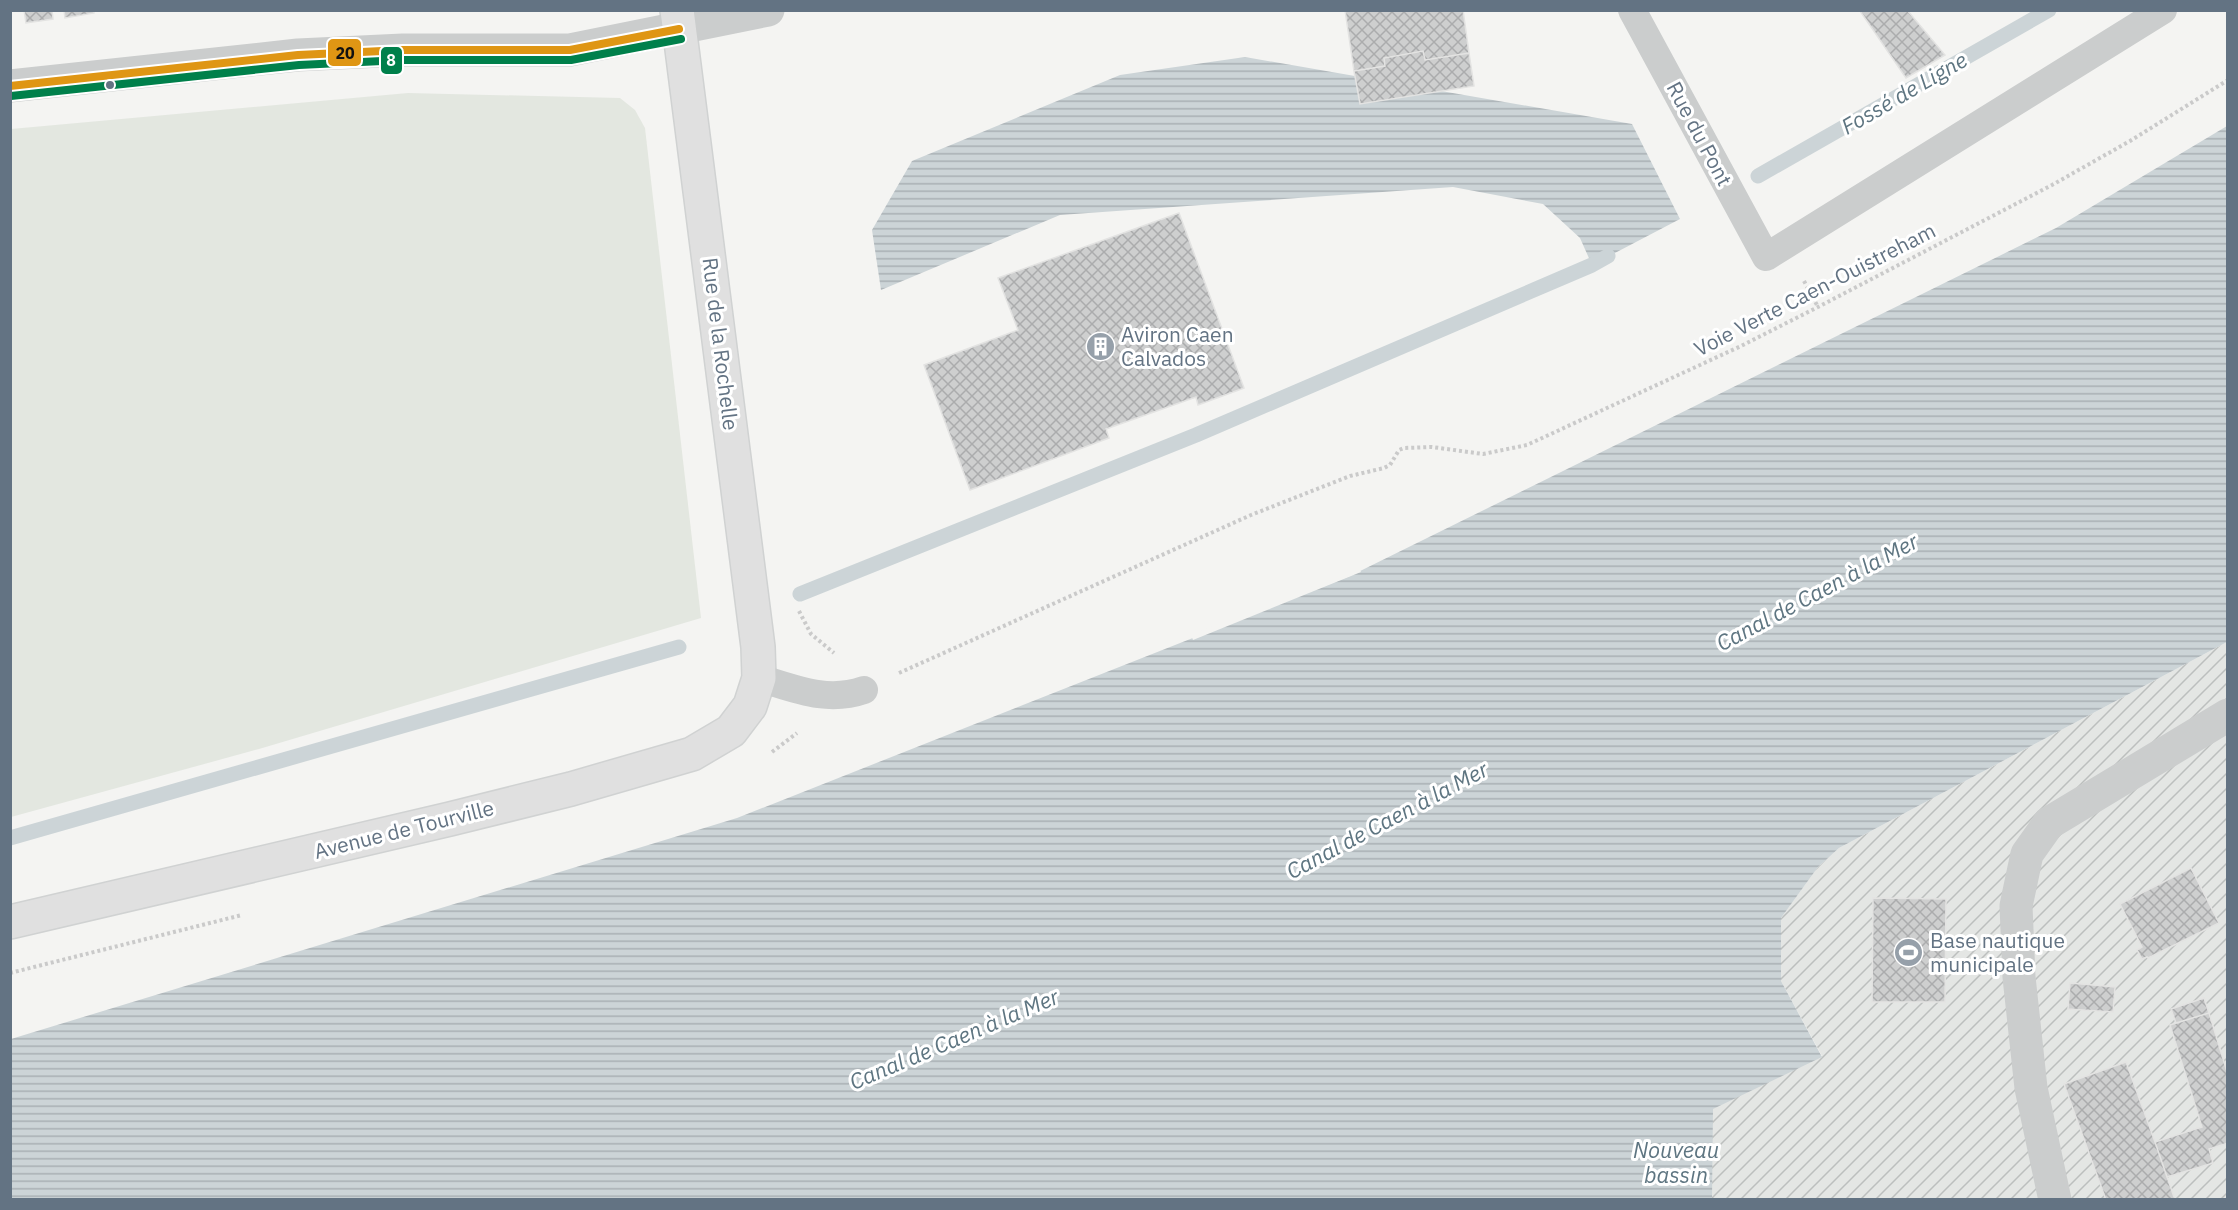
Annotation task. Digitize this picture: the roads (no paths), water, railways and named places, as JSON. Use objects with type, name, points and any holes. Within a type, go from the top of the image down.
[{"type":"street","points":[[10,86],[298,55],[403,50],[570,50],[678,20],[768,10]]},
{"type":"street","name":"Rue de la Rochelle","points":[[678,20],[756,635],[759,678]]},
{"type":"street","name":"Avenue de Tourville","points":[[10,922],[472,814],[571,789],[692,754],[731,731],[750,706],[759,678]]},
{"type":"street","points":[[2055,1200],[2031,1088],[2019,977],[2016,906],[2026,854],[2049,823],[2228,715]]},
{"type":"lane","name":"Rue du Pont","points":[[1632,10],[1766,257],[2163,10]]},
{"type":"lane","points":[[759,678],[829,696],[847,696],[864,690]]},
{"type":"water","points":[[1245,57],[1632,124],[1680,219],[1592,265],[1580,238],[1543,204],[1453,187],[1060,215],[881,290],[872,230],[912,161],[1120,75]]},
{"type":"water","points":[[2227,126],[2227,642],[1839,848],[1818,867],[1781,918],[1781,981],[1822,1057],[1713,1109],[1712,1199],[11,1200],[11,1039],[737,818],[1350,576],[2056,228]]},
{"type":"waterway","name":"Fossé de Ligne","points":[[1758,176],[2049,10]]},
{"type":"waterway","points":[[800,594],[1196,435],[1592,265],[1608,256]]},
{"type":"waterway","points":[[10,838],[679,647]]},
{"type":"place","name":"Aviron Caen Calvados","points":[[1100,347]]},
{"type":"place","name":"Base nautique municipale","points":[[1909,953]]},
{"type":"water label","name":"Canal de Caen à la Mer","points":[[1817,592]]},
{"type":"water label","name":"Canal de Caen à la Mer","points":[[1387,820]]},
{"type":"water label","name":"Canal de Caen à la Mer","points":[[954,1039]]},
{"type":"water label","name":"Nouveau bassin","points":[[1676,1162]]}]
